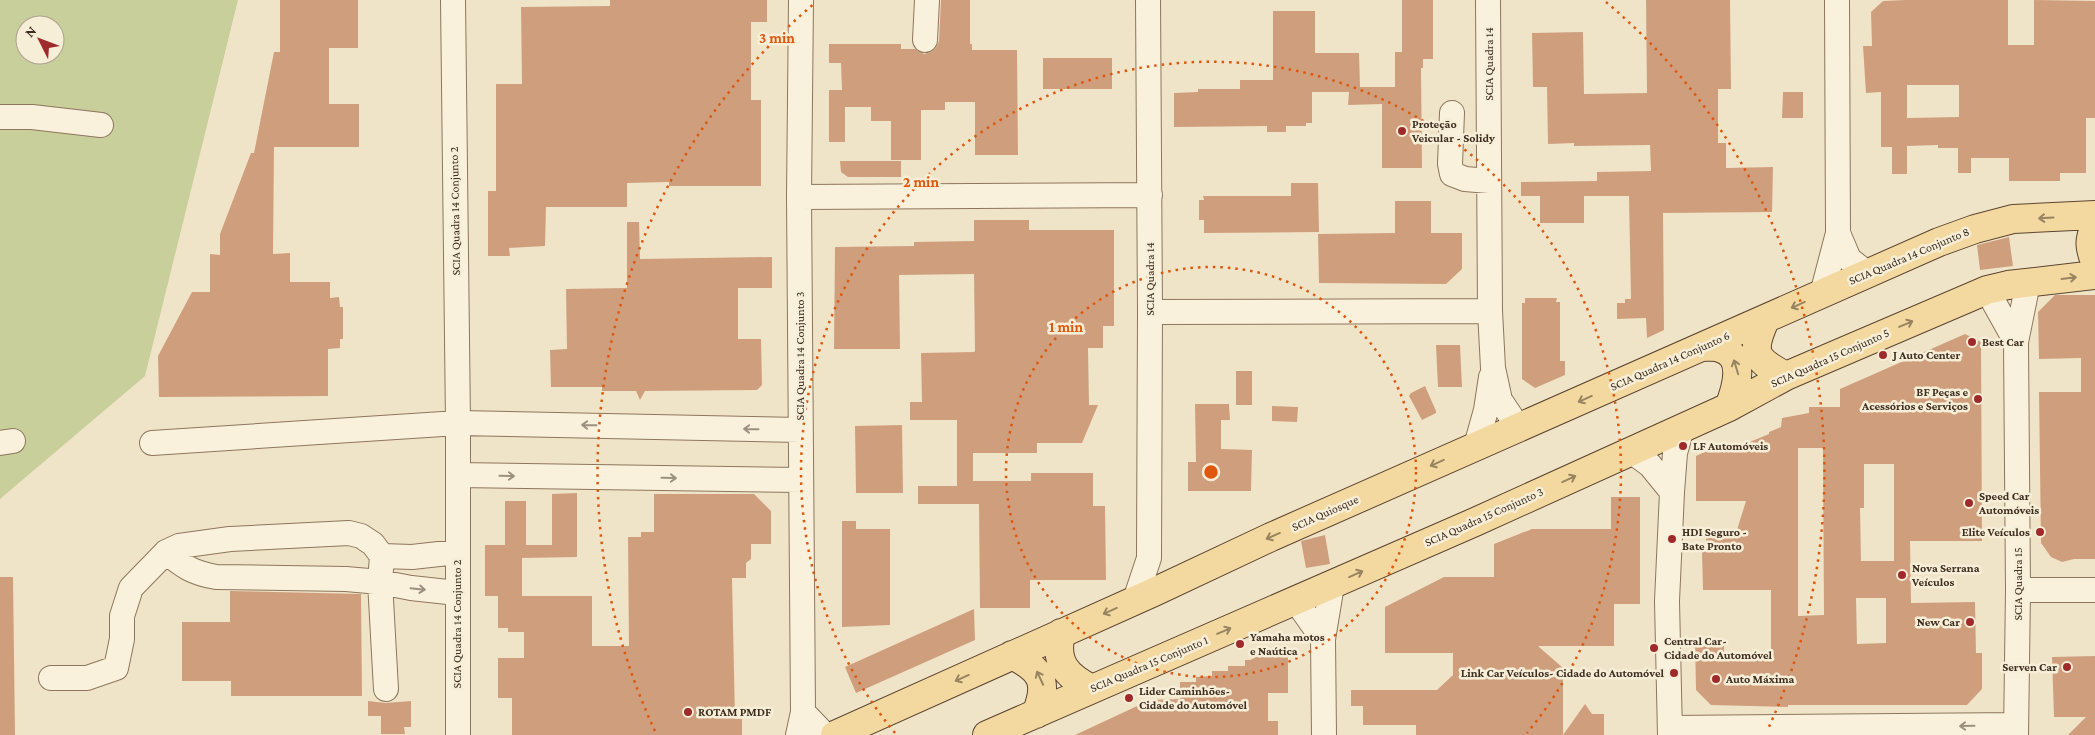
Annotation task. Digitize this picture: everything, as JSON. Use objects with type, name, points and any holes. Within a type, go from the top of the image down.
[{"type":"main road","name":"SCIA Quadra 14 Conjunto 8","points":[[1832,289],[1939,242],[1975,229],[2013,219],[2095,215]]},
{"type":"main road","points":[[2095,228],[2089,239],[2095,262]]},
{"type":"main road","name":"SCIA Quadra 15 Conjunto 5","points":[[1656,440],[1729,407],[1786,376],[2008,286],[2095,275]]},
{"type":"main road","name":"SCIA Quadra 14 Conjunto 6","points":[[1497,437],[1832,289]]},
{"type":"main road","points":[[1765,320],[1756,341],[1757,352],[1770,368],[1786,376]]},
{"type":"main road","points":[[1704,347],[1720,348],[1735,361],[1738,372],[1737,386],[1729,407]]},
{"type":"main road","name":"SCIA Quiosque","points":[[1156,590],[1497,437]]},
{"type":"main road","name":"SCIA Quadra 15 Conjunto 3","points":[[1313,593],[1656,440]]},
{"type":"main road","points":[[835,735],[1156,590]]},
{"type":"main road","name":"SCIA Quadra 15 Conjunto 1","points":[[987,735],[1313,593]]},
{"type":"main road","points":[[1061,633],[1059,656],[1067,671],[1078,682],[1092,689]]},
{"type":"main road","points":[[1012,655],[1028,663],[1038,672],[1044,686],[1036,714]]},
{"type":"street","name":"SCIA Quadra 14 Conjunto 2","points":[[453,0],[458,423],[458,735]]},
{"type":"street","name":"SCIA Quadra 14 Conjunto 3","points":[[800,724],[799,197],[801,0]]},
{"type":"street","points":[[925,40],[926,0]]},
{"type":"street","name":"SCIA Quadra 14","points":[[1148,0],[1150,194],[1149,558],[1156,590]]},
{"type":"street","name":"SCIA Quadra 14","points":[[1488,0],[1490,311],[1493,368],[1500,400],[1497,437]]},
{"type":"street","points":[[1832,289],[1838,234],[1837,0]]},
{"type":"street","points":[[1452,113],[1450,164],[1452,174],[1465,179],[1489,181]]},
{"type":"street","points":[[0,116],[32,117],[101,125]]},
{"type":"street","points":[[799,197],[1150,194]]},
{"type":"street","points":[[1838,234],[1849,258],[1868,274]]},
{"type":"street","name":"SCIA Quadra 15","points":[[2008,286],[2016,342]]},
{"type":"street","name":"SCIA Quadra 15","points":[[2008,286],[2016,342],[2018,590],[2016,730]]},
{"type":"street","points":[[1150,312],[1490,311]]},
{"type":"street","name":"SCIA Quadra 14","points":[[1493,368],[1486,410],[1497,437]]},
{"type":"street","points":[[152,443],[458,423],[800,430]]},
{"type":"street","points":[[1682,428],[1675,453],[1667,602],[1670,732],[2016,730]]},
{"type":"street","points":[[1631,451],[1650,465],[1672,492]]},
{"type":"street","points":[[458,475],[800,480]]},
{"type":"street","points":[[51,678],[87,678],[116,668],[122,639],[122,616],[131,588],[166,552],[179,546],[230,539],[349,533],[361,536],[373,544],[382,556],[380,582],[386,689]]},
{"type":"street","points":[[166,552],[185,568],[197,574],[216,577],[346,579],[457,592]]},
{"type":"street","points":[[382,556],[412,557],[457,552]]},
{"type":"street","points":[[1149,558],[1156,590]]},
{"type":"street","points":[[2018,590],[2095,590]]},
{"type":"street","points":[[1313,593],[1322,639]]},
{"type":"street","points":[[1313,593],[1322,639],[1324,735]]},
{"type":"street","points":[[800,724],[825,735]]},
{"type":"green space","points":[[0,0],[238,0],[145,376],[0,499]]},
{"type":"building","points":[[280,0],[358,0],[358,48],[329,48],[329,104],[359,104],[359,147],[274,147],[273,254],[290,253],[290,282],[330,282],[330,298],[339,297],[340,307],[343,307],[343,339],[340,339],[340,348],[328,349],[328,396],[159,397],[158,356],[192,292],[210,292],[210,254],[220,255],[220,234],[251,153],[254,153],[274,52],[280,52]]},
{"type":"building","points":[[610,0],[767,0],[767,22],[751,22],[751,100],[761,100],[761,186],[669,186],[669,182],[627,183],[627,207],[546,207],[545,246],[509,248],[510,256],[488,256],[488,191],[496,191],[496,84],[522,84],[521,7],[610,6]]},
{"type":"building","points":[[941,0],[970,0],[970,44],[972,44],[972,50],[1017,50],[1018,155],[975,155],[975,102],[945,102],[945,110],[921,110],[921,160],[891,160],[891,121],[871,121],[871,107],[845,107],[845,142],[829,142],[829,90],[842,90],[841,63],[829,63],[829,44],[901,44],[901,49],[915,49],[924,54],[931,52],[936,48],[939,41]]},
{"type":"building","points":[[1402,0],[1433,0],[1433,59],[1423,59],[1423,68],[1421,68],[1422,168],[1382,168],[1382,104],[1348,105],[1349,92],[1312,92],[1312,123],[1306,123],[1306,126],[1286,126],[1286,132],[1267,132],[1267,126],[1174,127],[1174,93],[1198,92],[1198,89],[1240,89],[1240,80],[1273,80],[1273,11],[1315,11],[1315,53],[1359,53],[1360,87],[1395,87],[1395,52],[1402,52]]},
{"type":"building","points":[[1646,0],[1730,0],[1731,89],[1718,89],[1718,143],[1726,143],[1726,168],[1773,167],[1772,212],[1663,213],[1664,330],[1647,338],[1646,318],[1617,319],[1617,303],[1625,303],[1625,299],[1631,299],[1629,196],[1584,196],[1584,223],[1540,223],[1540,196],[1521,196],[1521,182],[1597,181],[1597,172],[1651,171],[1650,145],[1574,146],[1574,143],[1548,144],[1547,87],[1533,87],[1532,33],[1583,32],[1584,94],[1647,93]]},
{"type":"building","points":[[2008,0],[2008,45],[2034,45],[2034,0],[2095,1],[2095,118],[2086,118],[2086,173],[2060,173],[2060,181],[2009,181],[2009,158],[1971,158],[1971,173],[1958,173],[1958,148],[1938,148],[1938,145],[1907,146],[1907,174],[1892,174],[1892,147],[1881,147],[1881,92],[1866,93],[1863,46],[1872,46],[1871,12],[1883,1]],"holes":[[[1907,85],[1959,85],[1959,117],[1907,118]]]},
{"type":"building","points":[[1043,58],[1112,58],[1112,89],[1043,89]]},
{"type":"building","points":[[1783,92],[1803,92],[1803,118],[1782,118]]},
{"type":"building","points":[[840,161],[901,161],[901,177],[848,177],[841,172]]},
{"type":"building","points":[[1291,183],[1318,183],[1319,232],[1204,233],[1204,220],[1199,220],[1199,200],[1204,200],[1203,196],[1291,196]]},
{"type":"building","points":[[1395,201],[1431,201],[1431,233],[1462,233],[1462,269],[1446,284],[1319,283],[1318,234],[1395,233]]},
{"type":"building","points":[[974,220],[1029,220],[1029,230],[1114,230],[1114,326],[1103,326],[1103,348],[1088,348],[1089,405],[1098,405],[1082,443],[1037,443],[1037,453],[973,453],[973,481],[1031,481],[1031,473],[1093,473],[1093,506],[1105,506],[1106,580],[1030,580],[1030,608],[980,608],[979,504],[918,504],[918,486],[957,486],[957,420],[910,420],[910,402],[922,402],[921,353],[975,351],[974,274],[899,275],[900,349],[834,349],[835,247],[914,246],[914,242],[974,241]]},
{"type":"building","points":[[627,222],[639,222],[640,259],[772,257],[772,288],[738,288],[738,339],[761,339],[762,385],[757,390],[645,391],[640,400],[636,391],[602,391],[602,387],[551,387],[550,350],[567,349],[566,289],[627,288]]},
{"type":"building","points":[[2009,237],[2013,266],[1980,270],[1977,245]]},
{"type":"building","points":[[2055,295],[2095,295],[2095,559],[2074,559],[2062,562],[2051,557],[2041,543],[2039,392],[2081,392],[2081,358],[2039,359],[2038,312]]},
{"type":"building","points":[[1525,298],[1557,298],[1556,302],[1560,302],[1560,361],[1565,361],[1565,375],[1535,388],[1522,379],[1522,303],[1525,303]]},
{"type":"building","points":[[1965,334],[1981,342],[1982,541],[1910,541],[1911,603],[1975,602],[1976,653],[1982,653],[1982,689],[1967,705],[1788,705],[1788,707],[1711,705],[1696,690],[1695,640],[1724,640],[1724,654],[1771,654],[1771,590],[1703,590],[1702,552],[1706,551],[1706,533],[1736,533],[1746,501],[1696,501],[1696,456],[1723,444],[1723,453],[1769,434],[1769,432],[1781,427],[1782,418],[1809,413],[1809,407],[1840,407],[1840,389]],"holes":[[[1798,448],[1823,448],[1824,615],[1798,616]],[[1864,464],[1894,464],[1894,561],[1861,561],[1860,508],[1864,508]],[[1856,598],[1886,598],[1886,643],[1857,644]]]},
{"type":"building","points":[[1436,345],[1460,345],[1462,387],[1438,387]]},
{"type":"building","points":[[1236,371],[1252,371],[1252,405],[1236,405]]},
{"type":"building","points":[[1425,386],[1436,413],[1422,420],[1409,396]]},
{"type":"building","points":[[1195,404],[1229,404],[1230,420],[1221,420],[1221,449],[1252,450],[1251,491],[1188,491],[1188,462],[1196,462]]},
{"type":"building","points":[[1272,406],[1298,407],[1297,422],[1272,421]]},
{"type":"building","points":[[902,425],[903,493],[856,493],[855,426]]},
{"type":"building","points":[[577,493],[577,557],[522,558],[522,596],[592,596],[592,646],[629,646],[628,537],[641,537],[641,532],[654,532],[654,494],[754,494],[771,511],[771,544],[751,544],[751,559],[746,563],[746,578],[732,578],[735,719],[742,719],[742,735],[512,735],[512,698],[498,698],[498,658],[524,658],[524,632],[508,632],[508,628],[498,628],[498,596],[485,596],[485,545],[505,545],[505,501],[526,501],[526,545],[552,545],[552,494]]},
{"type":"building","points":[[1611,497],[1640,497],[1640,604],[1614,604],[1614,646],[1538,646],[1563,668],[1563,735],[1416,735],[1416,725],[1363,725],[1363,706],[1351,706],[1351,690],[1437,690],[1453,675],[1453,653],[1385,653],[1385,607],[1444,577],[1494,577],[1494,544],[1532,529],[1611,529]]},
{"type":"building","points":[[842,521],[856,521],[856,529],[890,529],[890,625],[842,627]]},
{"type":"building","points":[[1325,535],[1330,564],[1306,568],[1301,541]]},
{"type":"building","points":[[0,577],[13,577],[15,735],[0,735]]},
{"type":"building","points":[[230,591],[361,594],[362,696],[231,696],[231,681],[182,681],[182,622],[230,622]]},
{"type":"building","points":[[974,609],[975,640],[856,693],[845,667]]},
{"type":"building","points":[[1261,655],[1288,655],[1288,693],[1268,693],[1268,721],[1278,721],[1278,735],[1075,735],[1150,700],[1180,699],[1180,682],[1196,682],[1196,677],[1212,676],[1212,671],[1228,671],[1228,666],[1245,666],[1245,660]]},
{"type":"building","points":[[2095,656],[2095,735],[2068,735],[2086,717],[2054,717],[2052,657]]},
{"type":"building","points":[[368,701],[386,703],[411,701],[411,727],[404,727],[405,734],[381,734],[381,716],[368,716]]},
{"type":"building","points":[[1585,704],[1592,714],[1604,714],[1604,735],[1563,735]]},
{"type":"place","name":"Proteção Veicular - Solidy","points":[[1402,131]]},
{"type":"place","name":"Best Car","points":[[1972,342]]},
{"type":"place","name":"J Auto Center","points":[[1883,355]]},
{"type":"place","name":"BF Peças e Acessórios e Serviços","points":[[1978,399]]},
{"type":"place","name":"LF Automóveis","points":[[1683,446]]},
{"type":"place","name":"Speed Car Automóveis","points":[[1969,503]]},
{"type":"place","name":"Elite Veículos","points":[[2040,532]]},
{"type":"place","name":"HDI Seguro - Bate Pronto","points":[[1672,539]]},
{"type":"place","name":"Nova Serrana Veículos","points":[[1902,575]]},
{"type":"place","name":"New Car","points":[[1970,622]]},
{"type":"place","name":"Yamaha motos e Naútica","points":[[1240,644]]},
{"type":"place","name":"Central Car- Cidade do Automóvel","points":[[1654,648]]},
{"type":"place","name":"Serven Car","points":[[2067,667]]},
{"type":"place","name":"Link Car Veículos- Cidade do Automóvel","points":[[1674,673]]},
{"type":"place","name":"Auto Máxima","points":[[1716,679]]},
{"type":"place","name":"Lider Caminhões- Cidade do Automóvel","points":[[1129,698]]},
{"type":"place","name":"ROTAM PMDF","points":[[688,712]]}]
